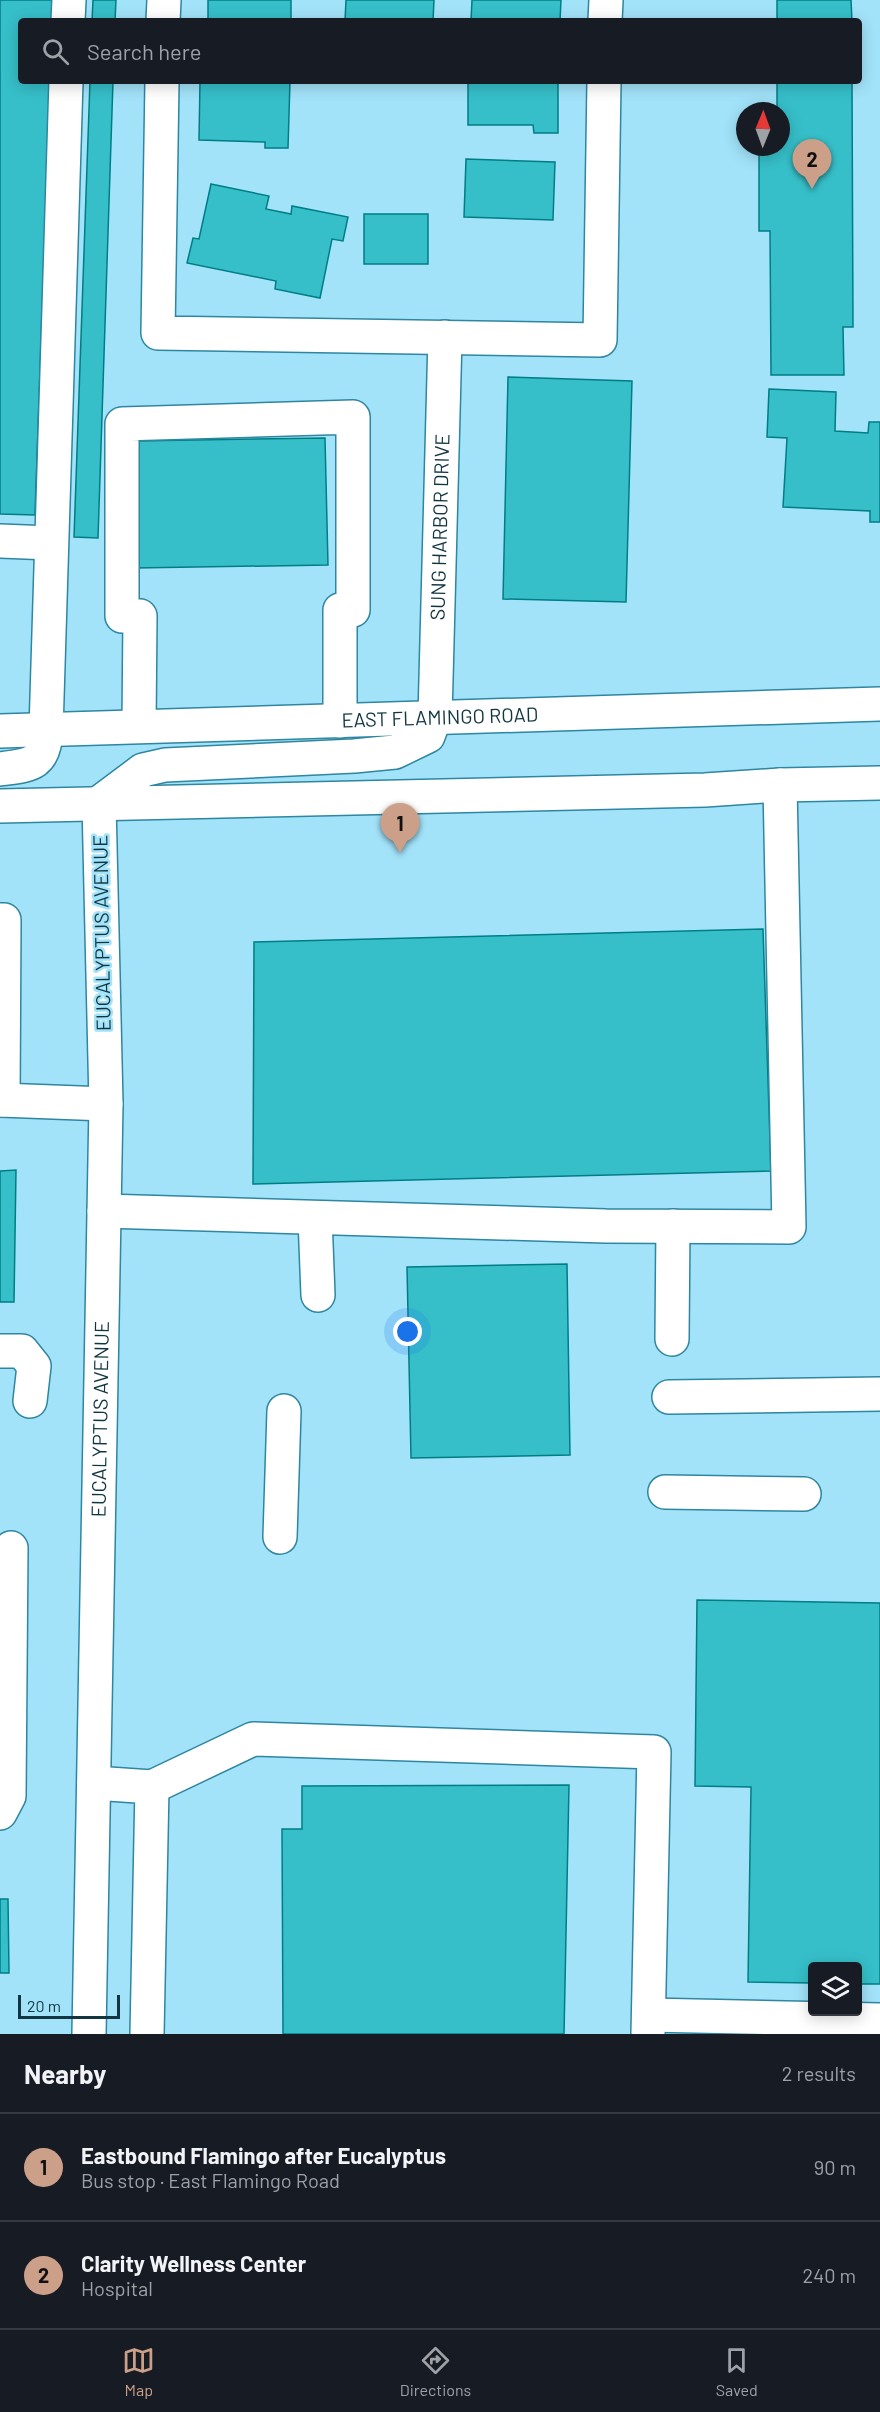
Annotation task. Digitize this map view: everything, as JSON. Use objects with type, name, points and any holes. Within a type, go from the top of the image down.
[{"type":"street","points":[[68,18],[69,0]]},
{"type":"street","points":[[164,0],[164,18]]},
{"type":"street","points":[[605,18],[606,0]]},
{"type":"street","points":[[0,770],[22,767],[40,758],[44,752],[66,84]]},
{"type":"street","points":[[162,84],[158,333],[600,340],[604,84]]},
{"type":"street","name":"SUNG HARBOR DRIVE","points":[[435,717],[445,337]]},
{"type":"street","points":[[139,726],[140,616],[122,616],[122,424],[352,417],[353,610],[340,610],[340,722]]},
{"type":"street","points":[[0,541],[51,543]]},
{"type":"street","name":"EAST FLAMINGO ROAD","points":[[0,731],[880,704]]},
{"type":"street","points":[[99,803],[143,770],[165,765],[395,752],[428,736],[435,717]]},
{"type":"street","points":[[0,806],[705,790],[780,785],[880,783]]},
{"type":"street","points":[[104,1211],[315,1218],[789,1227],[780,785]]},
{"type":"street","name":"EUCALYPTUS AVENUE","points":[[89,2034],[106,1104],[99,803]]},
{"type":"street","points":[[0,920],[4,920],[2,1100],[106,1104]]},
{"type":"street","points":[[315,1218],[318,1295]]},
{"type":"street","points":[[672,1340],[673,1226]]},
{"type":"street","points":[[0,1351],[22,1351],[34,1366],[30,1401]]},
{"type":"street","points":[[669,1397],[880,1395]]},
{"type":"street","points":[[280,1537],[284,1411]]},
{"type":"street","points":[[665,1492],[804,1494]]},
{"type":"street","points":[[0,1813],[9,1796],[10,1548]]},
{"type":"street","points":[[94,1783],[152,1787],[253,1739],[654,1752],[649,2024],[880,2020]]},
{"type":"street","points":[[147,2034],[152,1787]]},
{"type":"building","points":[[0,0],[53,0],[52,18],[18,18],[18,84],[50,84],[35,515],[0,514]]},
{"type":"building","points":[[93,0],[116,0],[115,18],[92,18]]},
{"type":"building","points":[[208,0],[291,0],[291,18],[208,18]]},
{"type":"building","points":[[346,0],[434,0],[433,18],[345,18]]},
{"type":"building","points":[[472,0],[561,0],[560,18],[471,18]]},
{"type":"building","points":[[777,0],[851,0],[852,18],[777,18]]},
{"type":"building","points":[[90,84],[113,84],[98,538],[74,537]]},
{"type":"building","points":[[200,84],[290,84],[288,148],[265,148],[265,142],[199,140]]},
{"type":"building","points":[[468,84],[558,84],[558,133],[534,133],[533,125],[468,125]]},
{"type":"building","points":[[777,84],[852,84],[853,327],[843,327],[844,375],[771,375],[770,231],[759,231],[759,156],[790,156],[790,102],[777,102]]},
{"type":"building","points":[[466,159],[555,162],[553,220],[464,217]]},
{"type":"building","points":[[211,184],[269,196],[266,209],[291,214],[292,206],[348,217],[343,241],[332,239],[320,298],[275,289],[276,281],[187,263],[193,238],[199,239]]},
{"type":"building","points":[[364,214],[428,214],[428,264],[364,264]]},
{"type":"building","points":[[508,377],[632,381],[626,602],[503,599]]},
{"type":"building","points":[[769,389],[836,392],[835,431],[868,433],[869,422],[880,422],[880,522],[870,522],[870,511],[783,507],[787,438],[767,437]]},
{"type":"building","points":[[325,438],[328,565],[135,568],[133,441]]},
{"type":"building","points":[[763,929],[771,1171],[253,1184],[254,942]]},
{"type":"building","points":[[16,1170],[14,1302],[0,1302],[0,1171]]},
{"type":"building","points":[[567,1264],[570,1455],[411,1458],[407,1267]]},
{"type":"building","points":[[697,1600],[880,1603],[880,1984],[862,1984],[862,1962],[808,1962],[808,1983],[748,1982],[751,1787],[695,1786]]},
{"type":"building","points":[[569,1785],[564,2034],[283,2034],[282,1829],[302,1829],[302,1786]]},
{"type":"building","points":[[0,1899],[8,1899],[9,1973],[0,1973]]},
{"type":"place","name":"Clarity Wellness Center","points":[[812,189]]},
{"type":"place","name":"Eastbound Flamingo after Eucalyptus","points":[[400,853]]}]
